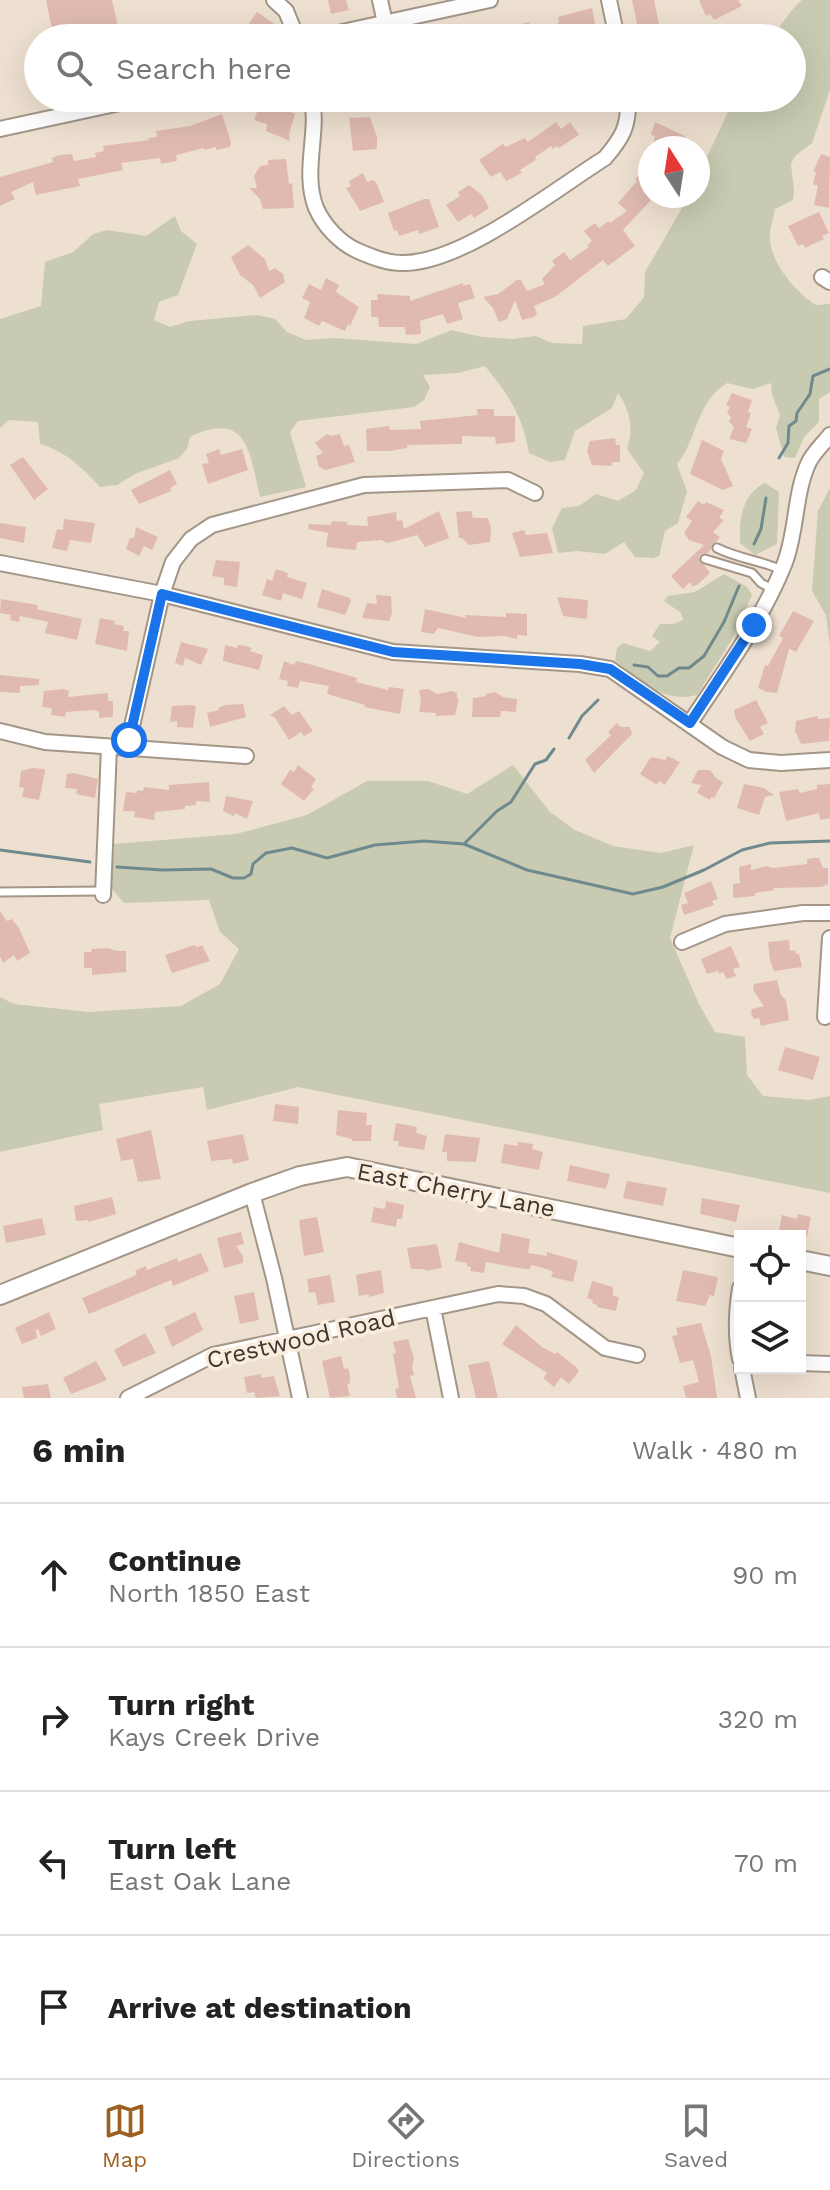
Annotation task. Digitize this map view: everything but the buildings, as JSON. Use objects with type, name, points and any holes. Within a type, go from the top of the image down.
[{"type":"street","points":[[274,0],[286,11],[291,24]]},
{"type":"street","points":[[380,0],[385,23]]},
{"type":"street","points":[[381,24],[490,0]]},
{"type":"street","points":[[609,0],[614,24]]},
{"type":"street","points":[[0,129],[78,112]]},
{"type":"street","points":[[315,112],[310,184],[316,207],[328,228],[349,247],[373,258],[405,263],[439,257],[466,247],[605,158],[617,144],[629,121],[629,112]]},
{"type":"street","points":[[690,723],[754,625],[782,570],[794,532],[800,489],[808,462],[828,441]]},
{"type":"street","points":[[127,748],[162,594],[173,562],[191,539],[212,525],[364,485],[508,480],[535,493]]},
{"type":"street","points":[[0,563],[162,594],[393,652],[580,664],[610,669],[722,747],[749,760],[781,763],[830,760]]},
{"type":"street","points":[[0,731],[45,742],[246,756]]},
{"type":"street","points":[[103,893],[109,747]]},
{"type":"street","points":[[682,942],[725,924],[803,913],[830,913]]},
{"type":"street","points":[[825,1017],[830,938]]},
{"type":"street","name":"East Cherry Lane","points":[[0,1295],[252,1193],[300,1176],[347,1167],[734,1247]]},
{"type":"street","points":[[252,1193],[300,1398]]},
{"type":"street","points":[[806,1261],[830,1266]]},
{"type":"street","name":"Crestwood Road","points":[[128,1398],[213,1355],[498,1294],[524,1296],[546,1304],[605,1348],[637,1355]]},
{"type":"street","points":[[433,1308],[451,1398]]},
{"type":"street","points":[[806,1363],[830,1364]]},
{"type":"street","points":[[743,1374],[748,1398]]},
{"type":"lane","points":[[717,548],[782,570]]},
{"type":"lane","points":[[705,559],[752,573],[772,589]]},
{"type":"lane","points":[[0,892],[103,893]]},
{"type":"green space","points":[[802,0],[830,0],[830,90],[812,143],[795,156],[791,164],[793,200],[775,209],[770,232],[778,265],[800,293],[816,305],[830,304],[830,392],[819,399],[819,422],[804,437],[795,458],[784,457],[776,428],[780,415],[771,383],[753,389],[727,383],[717,391],[703,411],[677,464],[687,491],[678,523],[665,531],[659,556],[635,557],[624,542],[605,554],[577,551],[558,553],[552,528],[562,508],[579,506],[596,494],[618,501],[636,490],[644,473],[627,449],[630,420],[618,393],[612,408],[575,431],[565,460],[550,462],[529,453],[523,427],[513,406],[485,366],[458,373],[423,375],[430,387],[424,400],[414,407],[298,421],[290,432],[306,487],[260,497],[243,440],[235,432],[224,429],[209,430],[190,437],[187,449],[179,458],[135,474],[117,485],[100,487],[73,461],[40,444],[38,422],[9,420],[0,428],[0,319],[41,306],[45,262],[73,252],[93,234],[107,230],[146,236],[175,216],[181,231],[197,244],[178,295],[159,302],[154,320],[170,327],[189,321],[257,315],[275,319],[287,332],[306,340],[334,338],[416,344],[452,330],[482,337],[512,339],[536,336],[552,343],[582,344],[583,326],[626,319],[644,297],[645,272],[682,208],[710,208],[710,150],[728,112],[806,112],[806,24],[781,24]]},
{"type":"green space","points":[[765,483],[779,492],[777,544],[755,555],[740,543],[741,516],[751,494]]},
{"type":"green space","points":[[830,488],[830,646],[826,615],[812,591],[818,511]]},
{"type":"green space","points":[[724,574],[747,587],[752,595],[731,641],[697,695],[685,697],[663,693],[615,660],[617,648],[623,643],[650,651],[660,642],[652,636],[660,624],[683,620],[681,613],[664,601],[668,596],[695,592]]},
{"type":"green space","points":[[513,765],[550,812],[575,830],[613,846],[661,853],[694,845],[670,938],[715,1032],[745,1037],[747,1075],[763,1096],[809,1100],[830,1096],[830,1193],[298,1087],[207,1110],[203,1087],[99,1104],[103,1130],[0,1152],[0,997],[14,1004],[89,1012],[181,1006],[220,984],[239,949],[220,932],[209,900],[124,903],[110,887],[114,844],[236,834],[307,815],[367,781],[428,781],[467,794]]},
{"type":"waterway","points":[[779,458],[788,443],[789,426],[796,421],[797,413],[810,394],[813,376],[830,369]]},
{"type":"waterway","points":[[754,544],[761,529],[766,498]]},
{"type":"waterway","points":[[634,665],[648,667],[658,676],[667,676],[679,668],[689,668],[704,656],[724,622],[739,586]]},
{"type":"waterway","points":[[569,738],[582,716],[598,700]]},
{"type":"waterway","points":[[465,843],[497,811],[511,802],[535,764],[546,760],[554,749]]},
{"type":"waterway","points":[[117,867],[211,869],[233,878],[244,878],[251,874],[253,864],[266,853],[292,848],[327,858],[375,845],[424,841],[464,844],[527,870],[633,894],[663,887],[742,850],[770,843],[830,841]]},
{"type":"waterway","points":[[0,850],[90,862]]},
{"type":"route","points":[[129,740],[162,594],[393,652],[580,664],[610,669],[690,723],[754,625]]}]
